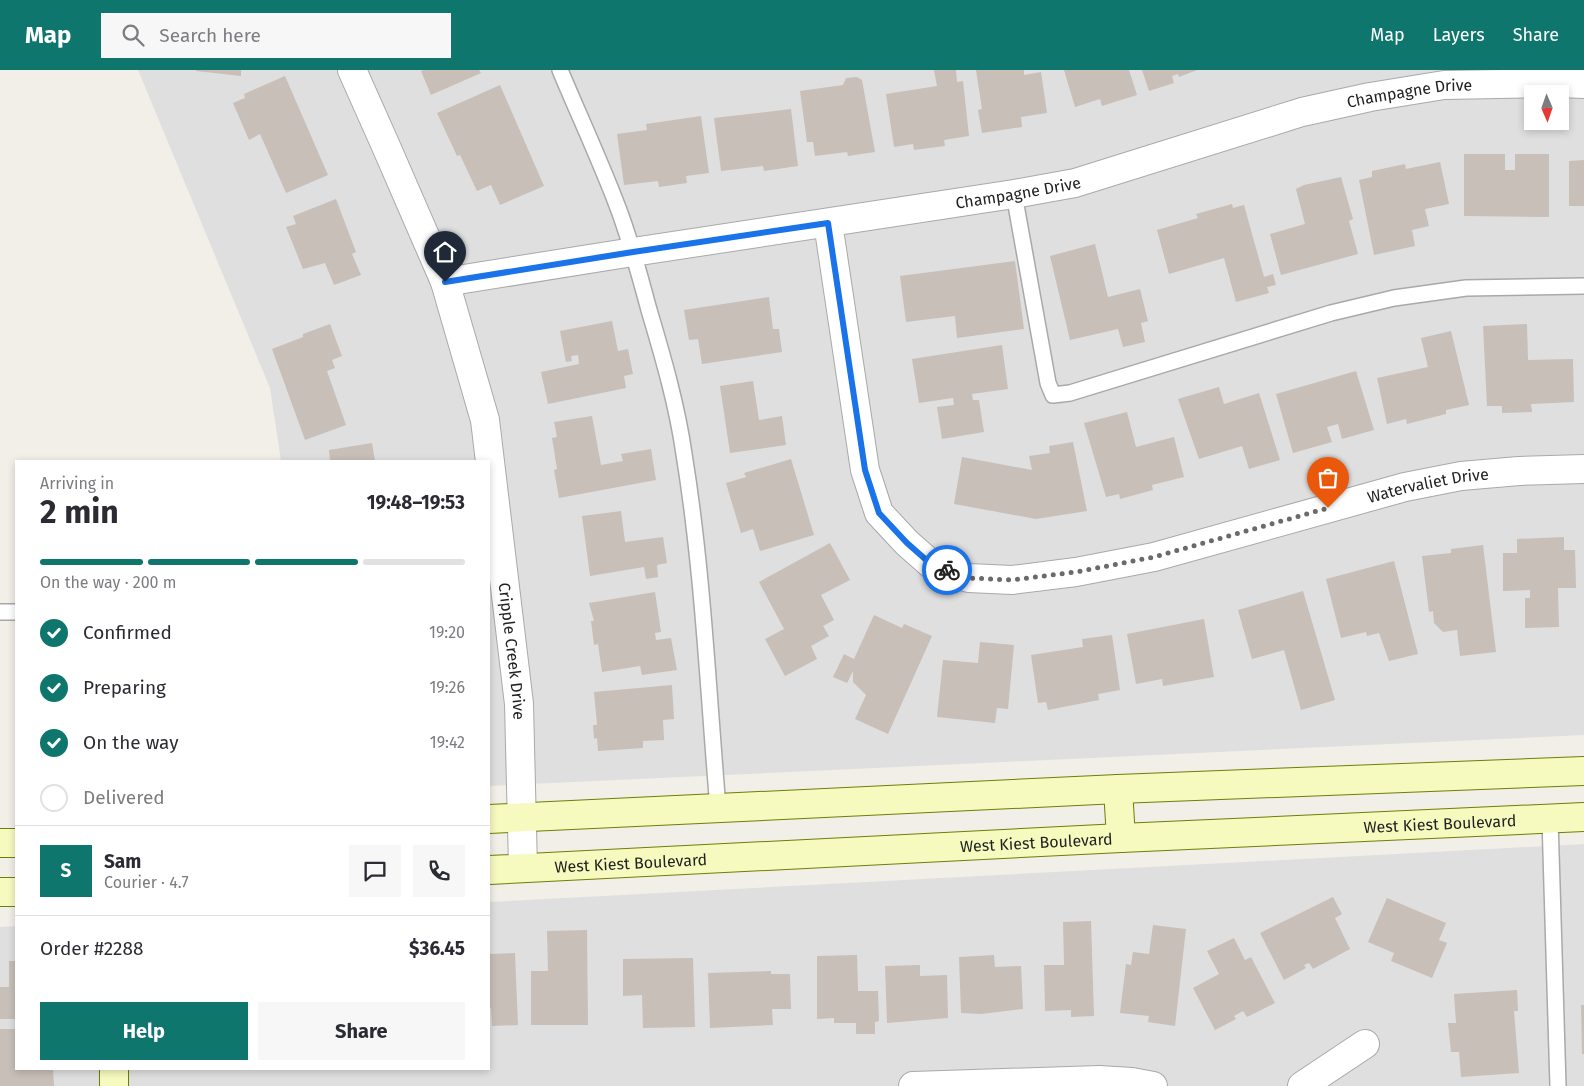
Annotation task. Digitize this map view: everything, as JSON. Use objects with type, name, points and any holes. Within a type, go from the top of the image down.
[{"type":"main road","points":[[490,819],[1118,789],[1584,771]]},
{"type":"main road","points":[[1118,789],[1121,838]]},
{"type":"main road","name":"West Kiest Boulevard","points":[[490,870],[1584,817]]},
{"type":"main road","points":[[0,843],[15,843]]},
{"type":"main road","points":[[0,892],[15,892]]},
{"type":"main road","points":[[114,1070],[114,1086]]},
{"type":"street","name":"Cripple Creek Drive","points":[[352,70],[445,282],[485,420],[490,460]]},
{"type":"street","name":"Champagne Drive","points":[[445,282],[1075,183],[1302,112],[1370,97],[1444,86],[1584,84]]},
{"type":"street","name":"Watervaliet Drive","points":[[828,223],[865,470],[879,513],[907,543],[932,565],[969,578],[1012,580],[1076,572],[1154,557],[1405,487],[1461,476],[1519,471],[1584,469]]},
{"type":"street","name":"Cripple Creek Drive","points":[[490,462],[519,704],[523,868]]},
{"type":"street","points":[[1302,1086],[1364,1044]]},
{"type":"street","points":[[913,1086],[1099,1080],[1132,1082],[1153,1086]]},
{"type":"lane","points":[[560,70],[616,201],[633,252],[670,384],[684,453],[696,536],[718,808]]},
{"type":"lane","points":[[1014,194],[1048,383],[1053,395],[1070,393],[1331,313],[1394,298],[1466,288],[1584,286]]},
{"type":"lane","points":[[0,612],[15,612]]},
{"type":"lane","points":[[1550,819],[1558,1086]]},
{"type":"shaded area","points":[[138,70],[1584,70],[1584,735],[490,786],[490,460],[281,460],[270,388]]},
{"type":"shaded area","points":[[1584,844],[1584,1086],[0,1086],[0,927],[15,926],[15,1070],[490,1070],[490,902]]},
{"type":"building","points":[[241,70],[241,76],[196,71]]},
{"type":"building","points":[[479,70],[481,73],[431,95],[421,71]]},
{"type":"building","points":[[934,70],[956,70],[957,82],[963,81],[969,136],[944,140],[945,146],[914,150],[913,144],[894,147],[886,94],[937,86]]},
{"type":"building","points":[[976,70],[1024,70],[1024,75],[1041,72],[1047,113],[1021,117],[1022,127],[982,133],[978,110],[982,109]]},
{"type":"building","points":[[1064,70],[1129,70],[1137,95],[1102,106],[1100,99],[1075,107]]},
{"type":"building","points":[[1142,70],[1197,70],[1179,77],[1178,74],[1172,76],[1174,83],[1149,91]]},
{"type":"building","points":[[285,76],[328,175],[286,193],[260,134],[249,140],[233,103],[245,98],[244,94]]},
{"type":"building","points":[[857,77],[862,80],[875,152],[848,156],[847,152],[815,156],[813,142],[807,142],[800,91],[843,85],[846,78]]},
{"type":"building","points":[[500,85],[544,186],[500,205],[491,185],[477,191],[460,155],[457,156],[437,113]]},
{"type":"building","points":[[791,109],[798,166],[764,171],[763,166],[721,171],[714,118]]},
{"type":"building","points":[[701,116],[709,173],[686,176],[687,183],[659,187],[658,181],[624,185],[617,134],[647,130],[646,124]]},
{"type":"building","points":[[1464,154],[1505,154],[1505,170],[1515,170],[1515,154],[1549,154],[1549,217],[1464,216]]},
{"type":"building","points":[[1584,160],[1584,206],[1569,206],[1569,161]]},
{"type":"building","points":[[1440,162],[1449,204],[1425,209],[1429,226],[1412,230],[1415,246],[1374,255],[1359,180],[1372,177],[1372,171],[1405,164],[1406,169]]},
{"type":"building","points":[[1341,177],[1353,219],[1349,221],[1358,254],[1281,275],[1270,234],[1305,224],[1296,189],[1304,185]]},
{"type":"building","points":[[336,199],[356,252],[352,254],[361,275],[334,285],[325,263],[303,269],[286,227],[296,224],[293,216]]},
{"type":"building","points":[[1232,204],[1233,208],[1244,205],[1264,277],[1273,274],[1276,285],[1267,287],[1269,293],[1236,302],[1224,258],[1169,274],[1157,230],[1198,218],[1196,214]]},
{"type":"building","points":[[1095,244],[1108,297],[1140,289],[1148,321],[1141,323],[1145,342],[1123,347],[1118,329],[1070,340],[1050,256]]},
{"type":"building","points":[[1015,261],[1024,329],[957,338],[955,316],[906,322],[900,276]]},
{"type":"building","points":[[769,297],[773,329],[779,329],[782,352],[702,364],[698,339],[689,340],[684,310]]},
{"type":"building","points":[[612,321],[618,351],[628,349],[633,374],[624,376],[626,388],[548,404],[541,372],[579,364],[578,355],[571,356],[572,361],[566,362],[560,331]]},
{"type":"building","points":[[330,324],[342,356],[332,360],[335,368],[327,371],[346,425],[305,440],[272,349],[303,337],[303,334]]},
{"type":"building","points":[[1527,324],[1528,360],[1573,359],[1574,402],[1531,404],[1532,412],[1502,413],[1502,406],[1487,406],[1483,326]]},
{"type":"building","points":[[1451,331],[1469,405],[1446,410],[1446,414],[1407,424],[1406,419],[1387,424],[1377,378],[1428,367],[1421,338]]},
{"type":"building","points":[[1002,345],[1008,389],[972,394],[973,400],[979,400],[984,432],[942,439],[937,407],[954,405],[953,398],[919,403],[912,359]]},
{"type":"building","points":[[1356,371],[1374,430],[1342,439],[1338,424],[1327,427],[1332,442],[1293,453],[1276,394]]},
{"type":"building","points":[[753,381],[759,420],[782,416],[786,445],[730,453],[720,386]]},
{"type":"building","points":[[1219,387],[1224,404],[1259,393],[1280,460],[1249,469],[1242,446],[1199,459],[1178,399]]},
{"type":"building","points":[[1127,412],[1136,447],[1174,437],[1184,477],[1152,485],[1153,490],[1120,499],[1119,494],[1106,497],[1084,423]]},
{"type":"building","points":[[592,416],[601,465],[623,461],[621,454],[651,449],[656,480],[559,498],[554,470],[557,469],[552,438],[557,437],[554,422]]},
{"type":"building","points":[[1073,442],[1087,511],[1036,519],[954,504],[962,457],[1032,470],[1029,456],[1050,453],[1049,446]]},
{"type":"building","points":[[372,443],[375,460],[330,460],[329,450]]},
{"type":"building","points":[[791,459],[814,535],[760,551],[753,529],[741,533],[726,483],[746,477],[744,473]]},
{"type":"building","points":[[621,511],[625,542],[663,537],[667,563],[657,565],[658,577],[646,579],[644,567],[590,576],[582,516]]},
{"type":"building","points":[[1564,537],[1564,550],[1575,550],[1576,588],[1558,588],[1559,627],[1525,628],[1525,598],[1530,598],[1530,590],[1503,591],[1503,553],[1517,553],[1517,539]]},
{"type":"building","points":[[830,543],[850,580],[821,595],[834,620],[823,626],[829,636],[811,646],[817,659],[785,676],[765,639],[784,629],[759,582]]},
{"type":"building","points":[[1483,545],[1496,652],[1460,656],[1457,630],[1443,632],[1434,623],[1433,611],[1429,612],[1422,556],[1451,553],[1451,549]]},
{"type":"building","points":[[1394,561],[1418,654],[1389,661],[1379,633],[1367,636],[1366,632],[1341,638],[1326,579]]},
{"type":"building","points":[[1303,591],[1335,700],[1301,710],[1284,650],[1252,659],[1238,610]]},
{"type":"building","points":[[655,592],[661,632],[655,633],[656,640],[671,638],[677,670],[642,675],[640,666],[602,672],[598,644],[594,645],[591,621],[594,621],[589,603]]},
{"type":"building","points":[[874,615],[902,628],[904,624],[932,636],[888,734],[855,719],[866,695],[853,682],[853,671],[847,683],[833,677],[844,654],[854,659]]},
{"type":"building","points":[[1204,619],[1214,677],[1163,686],[1162,679],[1136,684],[1127,634]]},
{"type":"building","points":[[1112,635],[1120,690],[1098,694],[1099,700],[1048,710],[1046,702],[1038,703],[1031,655],[1083,647],[1082,639]]},
{"type":"building","points":[[980,642],[1014,645],[1008,709],[997,708],[995,723],[937,717],[943,660],[978,663]]},
{"type":"building","points":[[672,685],[674,719],[663,720],[664,740],[643,741],[643,748],[598,751],[597,738],[594,739],[593,725],[597,725],[594,692]]},
{"type":"building","points":[[1333,897],[1342,914],[1335,918],[1350,949],[1313,969],[1309,963],[1304,965],[1306,968],[1284,980],[1260,933]]},
{"type":"building","points":[[1387,898],[1446,923],[1439,940],[1447,943],[1432,978],[1391,961],[1394,953],[1368,942]]},
{"type":"building","points":[[1091,921],[1094,1016],[1071,1017],[1071,1010],[1045,1011],[1044,965],[1064,965],[1063,922]]},
{"type":"building","points":[[1153,925],[1186,929],[1175,1026],[1148,1022],[1149,1016],[1120,1013],[1126,964],[1131,965],[1133,952],[1149,954]]},
{"type":"building","points":[[587,930],[588,1025],[531,1025],[531,971],[548,971],[547,931]]},
{"type":"building","points":[[1234,938],[1245,960],[1251,957],[1275,1003],[1247,1017],[1243,1011],[1234,1016],[1236,1019],[1215,1030],[1193,988],[1219,974],[1207,951]]},
{"type":"building","points":[[515,953],[518,1025],[492,1026],[490,954]]},
{"type":"building","points":[[857,955],[858,991],[878,991],[879,1021],[875,1022],[875,1034],[856,1034],[856,1023],[834,1023],[834,1018],[817,1019],[817,956]]},
{"type":"building","points":[[994,955],[995,967],[1021,966],[1023,1009],[981,1014],[961,1013],[959,957]]},
{"type":"building","points":[[693,958],[695,1027],[643,1028],[642,995],[623,996],[623,959]]},
{"type":"building","points":[[9,961],[15,961],[15,1019],[0,1019],[0,987],[9,987]]},
{"type":"building","points":[[920,965],[920,976],[947,975],[948,1018],[887,1023],[885,966]]},
{"type":"building","points":[[771,971],[771,974],[790,974],[791,1009],[772,1009],[773,1025],[710,1028],[708,973]]},
{"type":"building","points":[[1517,990],[1518,1011],[1514,1011],[1519,1073],[1461,1077],[1459,1052],[1451,1052],[1448,1023],[1456,1023],[1454,994]]},
{"type":"building","points":[[1581,1005],[1584,1005],[1584,1054],[1582,1054]]},
{"type":"building","points":[[0,1029],[15,1029],[15,1070],[53,1070],[54,1086],[0,1086]]},
{"type":"way so far","points":[[947,570],[969,578],[1012,580],[1076,572],[1154,557],[1328,508]]},
{"type":"route","points":[[445,282],[828,223],[865,470],[879,513],[907,543],[932,565],[947,570]]}]
